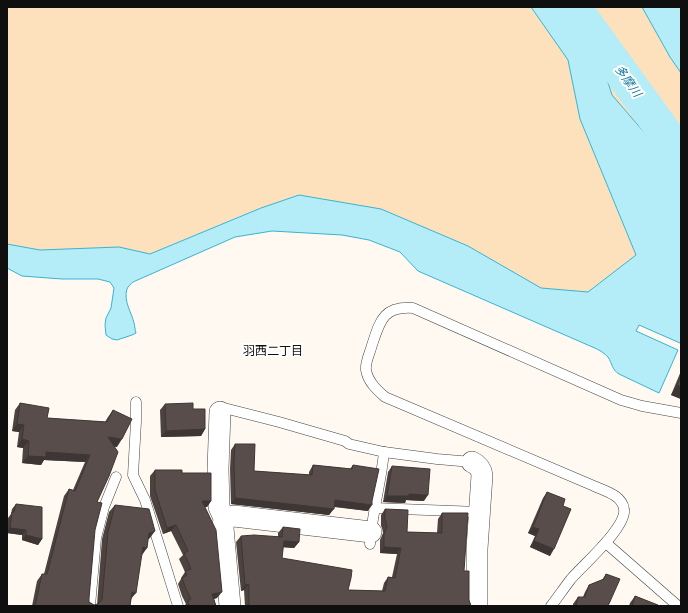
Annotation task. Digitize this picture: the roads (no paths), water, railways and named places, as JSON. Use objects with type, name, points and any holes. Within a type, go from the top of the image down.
[{"type":"street","points":[[220,412],[218,468],[219,507],[224,518],[223,528],[230,606]]},
{"type":"street","points":[[472,462],[478,465],[481,469],[476,549],[477,606]]},
{"type":"street","points":[[224,518],[234,516],[370,538]]},
{"type":"lane","points":[[551,606],[571,579],[606,543],[622,521],[624,510],[622,503],[618,498],[587,482],[385,397],[376,389],[369,378],[366,368],[379,323],[392,311],[403,308],[413,308],[622,400],[642,406],[681,413]]},
{"type":"lane","points":[[136,402],[134,475],[145,500],[178,606]]},
{"type":"lane","points":[[220,412],[224,408],[345,441],[349,444],[384,452],[472,462]]},
{"type":"lane","points":[[370,538],[384,452]]},
{"type":"lane","points":[[90,606],[96,538],[104,507],[116,477]]},
{"type":"lane","points":[[374,508],[479,512]]},
{"type":"lane","points":[[606,543],[678,606]]},
{"type":"water","points":[[531,7],[584,7],[612,95],[663,154],[681,160],[681,342],[680,343],[639,325],[636,331],[678,350],[659,393],[619,374],[613,368],[608,357],[597,349],[418,271],[400,252],[369,240],[342,235],[272,231],[235,237],[133,282],[127,288],[126,298],[136,333],[117,340],[106,335],[106,318],[111,308],[114,288],[110,282],[98,279],[62,279],[22,276],[7,268],[7,244],[40,250],[119,247],[150,254],[261,208],[299,195],[381,209],[468,246],[541,288],[588,292],[636,255],[580,119],[568,60]]},
{"type":"water","points":[[642,7],[681,7],[681,73],[670,57]]},
{"type":"waterway","name":"多摩川","points":[[574,7],[681,155]]},
{"type":"district","name":"羽西二丁目","points":[[273,351]]}]
